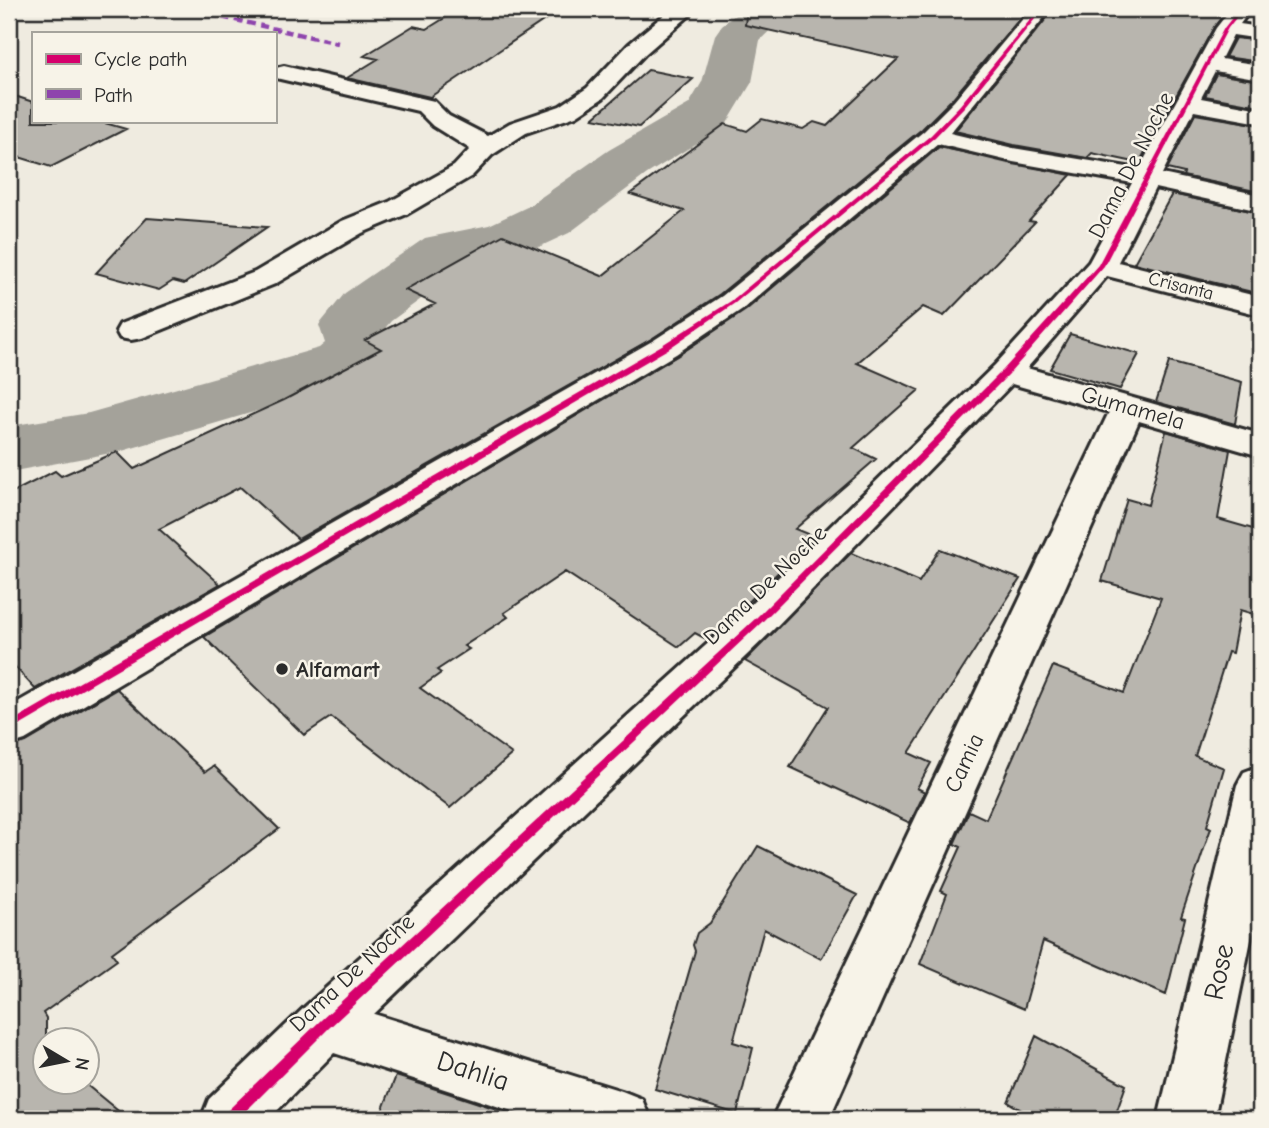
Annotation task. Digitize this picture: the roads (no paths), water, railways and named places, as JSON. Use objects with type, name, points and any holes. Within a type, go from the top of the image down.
[{"type":"street","points":[[131,331],[265,278],[352,227],[398,208],[463,171],[483,149],[518,128],[568,111],[595,93],[637,49],[681,14],[681,9]]},
{"type":"street","points":[[9,727],[665,347],[733,302],[956,135],[1041,9]]},
{"type":"street","name":"Dama De Noche","points":[[229,1119],[325,1024],[759,620],[1006,372],[1101,266],[1207,62],[1242,23]]},
{"type":"street","points":[[1207,62],[1260,72]]},
{"type":"street","points":[[284,74],[419,104],[441,121],[470,134],[480,142],[483,149]]},
{"type":"street","points":[[1186,102],[1260,116]]},
{"type":"street","points":[[956,135],[1044,162],[1079,164],[1260,203]]},
{"type":"street","name":"Crisanta","points":[[1101,266],[1260,306]]},
{"type":"street","name":"Gumamela","points":[[1006,372],[1260,444]]},
{"type":"street","name":"Camia","points":[[800,1119],[1128,407]]},
{"type":"street","name":"Rose","points":[[1186,1119],[1260,785]]},
{"type":"street","name":"Dahlia","points":[[325,1024],[622,1119]]},
{"type":"waterway","points":[[9,449],[96,435],[344,363],[360,346],[352,325],[368,307],[447,251],[505,240],[548,220],[628,162],[708,114],[727,82],[738,35],[770,9]]},
{"type":"place","name":"Alfamart","points":[[282,669]]}]
